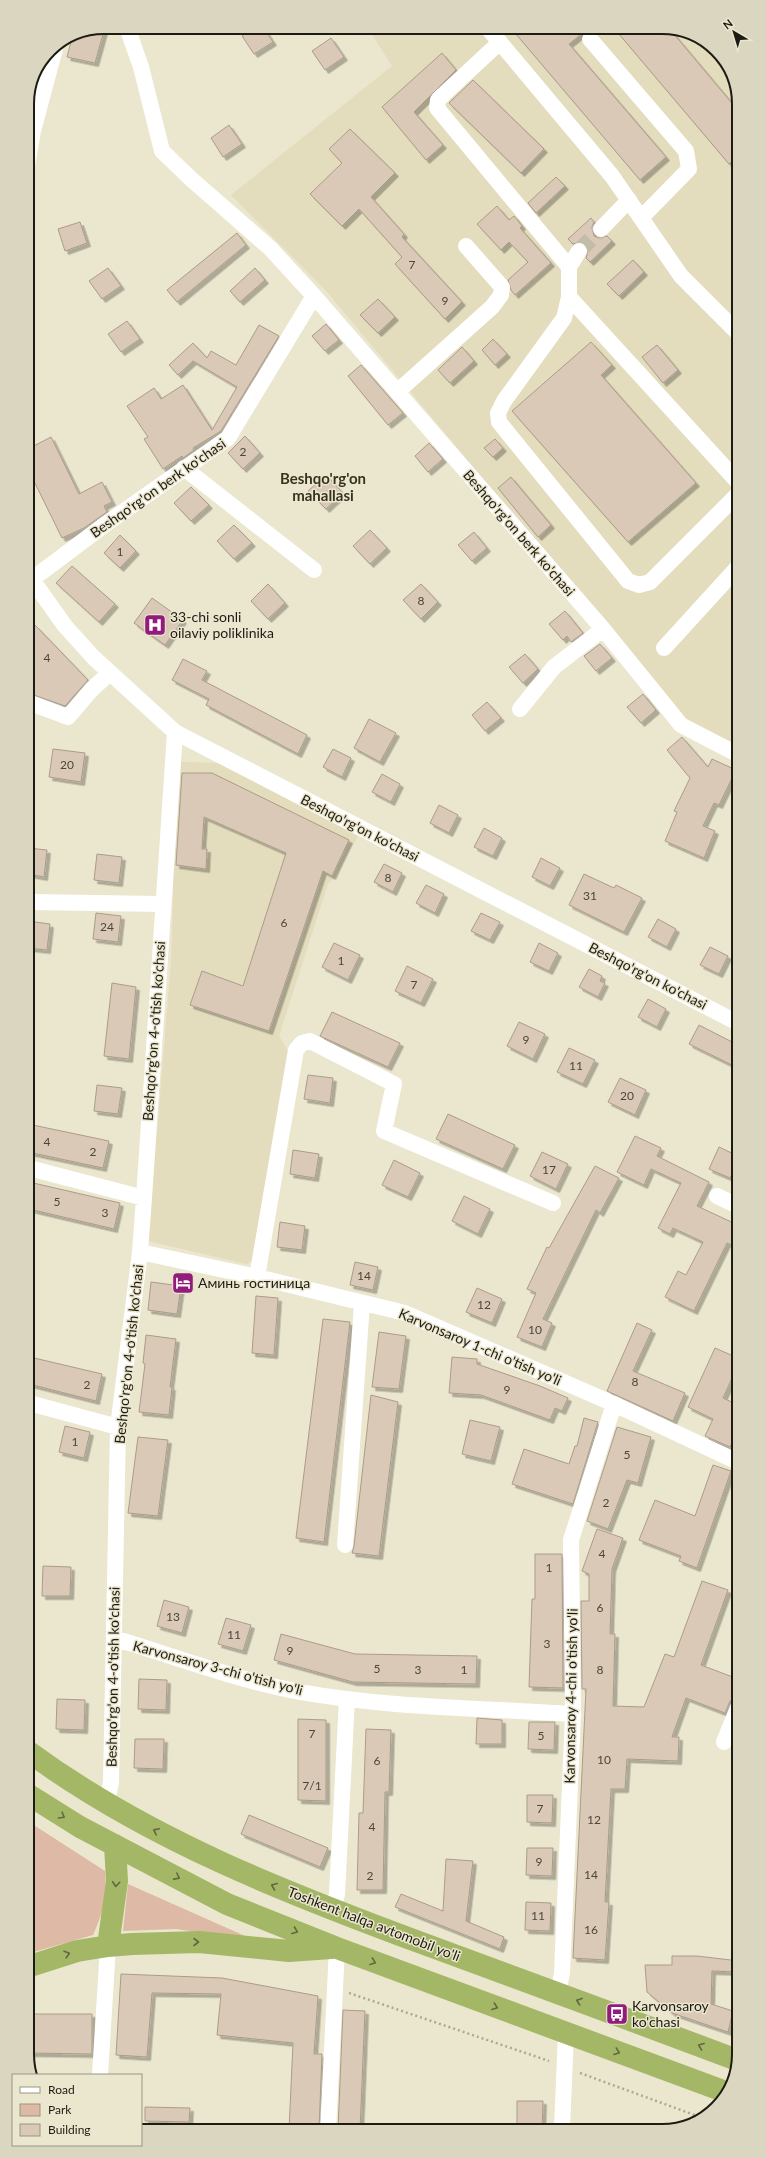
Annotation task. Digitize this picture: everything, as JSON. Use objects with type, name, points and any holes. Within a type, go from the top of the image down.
[{"type":"highway","name":"Toshkent halqa avtomobil yo'li","points":[[34,1756],[106,1803],[148,1827],[239,1871],[333,1910],[732,2058]]},
{"type":"highway","points":[[34,1798],[80,1826],[227,1904],[337,1948],[722,2091]]},
{"type":"highway","points":[[108,1946],[117,1881],[115,1845]]},
{"type":"highway","points":[[34,1965],[77,1951],[108,1946],[199,1942],[289,1951],[337,1948]]},
{"type":"street","name":"Beshqo'rg'on berk ko'chasi","points":[[129,34],[140,67],[162,151],[190,178],[270,248],[314,296],[603,629],[681,725],[732,751]]},
{"type":"street","points":[[493,34],[612,176],[681,276],[732,327]]},
{"type":"street","points":[[590,39],[686,151],[689,169],[641,218]]},
{"type":"street","points":[[500,42],[438,100],[438,108],[569,267]]},
{"type":"street","points":[[34,111],[52,57]]},
{"type":"street","points":[[601,229],[629,200]]},
{"type":"street","points":[[397,392],[492,307],[501,295],[502,287],[466,246]]},
{"type":"street","points":[[579,251],[569,267],[570,297],[564,318],[504,401],[498,413],[499,422],[628,581],[639,584],[650,582],[732,500]]},
{"type":"street","name":"Beshqo'rg'on berk ko'chasi","points":[[34,574],[228,438],[314,296]]},
{"type":"street","points":[[570,297],[732,475]]},
{"type":"street","points":[[184,468],[314,570]]},
{"type":"street","points":[[664,648],[732,573]]},
{"type":"street","name":"Beshqo'rg'on ko'chasi","points":[[34,583],[65,626],[94,658],[175,732],[732,1020]]},
{"type":"street","points":[[520,710],[554,666],[603,629]]},
{"type":"street","points":[[34,704],[68,717],[92,689],[110,673]]},
{"type":"street","name":"Beshqo'rg'on 4-o'tish ko'chasi","points":[[106,1803],[111,1783],[118,1427],[140,1252],[162,904],[175,732]]},
{"type":"street","points":[[34,902],[162,904]]},
{"type":"street","points":[[257,1277],[296,1050],[302,1043],[310,1041],[394,1084],[384,1131],[553,1203]]},
{"type":"street","points":[[34,1170],[144,1198]]},
{"type":"street","points":[[717,1196],[732,1203]]},
{"type":"street","name":"Karvonsaroy 1-chi o'tish yo'li","points":[[140,1252],[257,1277],[405,1313],[614,1404],[732,1459]]},
{"type":"street","points":[[345,1545],[362,1303]]},
{"type":"street","name":"Karvonsaroy 4-chi o'tish yo'li","points":[[558,1993],[562,1973],[573,1714],[571,1540],[614,1404]]},
{"type":"street","points":[[34,1405],[118,1427]]},
{"type":"street","name":"Karvonsaroy 3-chi o'tish yo'li","points":[[114,1638],[247,1679],[299,1691],[347,1699],[573,1714]]},
{"type":"street","points":[[333,1910],[338,1882],[347,1699]]},
{"type":"street","points":[[724,1742],[732,1720]]},
{"type":"street","points":[[100,2074],[108,1946]]},
{"type":"street","points":[[328,2124],[337,1948]]},
{"type":"street","points":[[562,2124],[566,2033]]},
{"type":"path","points":[[335,1988],[544,2059],[564,2068],[695,2115]]},
{"type":"shaded area","points":[[371,34],[667,34],[689,39],[708,51],[718,61],[730,86],[732,104],[732,742],[688,724],[327,292],[231,195],[392,66]]},
{"type":"shaded area","points":[[181,762],[220,763],[358,836],[335,877],[328,884],[279,1036],[289,1053],[252,1261],[246,1264],[148,1241],[171,962],[174,865]]},
{"type":"green space","points":[[34,1825],[105,1871],[106,1880],[104,1904],[93,1935],[34,1952]]},
{"type":"green space","points":[[128,1884],[245,1936],[209,1934],[176,1929],[123,1931]]},
{"type":"building","points":[[103,34],[95,63],[67,57],[71,43],[90,35]]},
{"type":"building","points":[[245,34],[268,34],[273,42],[254,54],[242,36]]},
{"type":"building","points":[[516,34],[582,34],[569,44],[666,157],[640,180]]},
{"type":"building","points":[[619,34],[675,35],[732,103],[732,161],[729,164]]},
{"type":"building","points":[[331,38],[344,57],[325,70],[312,51]]},
{"type":"building","points":[[442,53],[456,70],[414,112],[443,145],[426,160],[382,107]]},
{"type":"building","points":[[473,80],[544,149],[521,173],[449,103]]},
{"type":"building","points":[[229,125],[242,144],[223,157],[211,138]]},
{"type":"building","points":[[350,129],[395,173],[371,197],[404,234],[402,237],[462,302],[445,319],[395,264],[402,257],[359,209],[342,226],[310,194],[342,163],[329,149]]},
{"type":"building","points":[[556,177],[565,186],[536,213],[528,203]]},
{"type":"building","points":[[497,206],[509,220],[514,216],[522,226],[520,228],[551,263],[515,295],[511,290],[508,280],[528,262],[509,242],[501,250],[477,224]]},
{"type":"building","points":[[591,218],[594,222],[592,227],[594,236],[599,238],[607,236],[612,241],[590,262],[586,258],[588,252],[587,246],[580,242],[573,244],[568,239]]},
{"type":"building","points":[[80,222],[87,243],[65,251],[58,229]]},
{"type":"building","points":[[237,233],[246,245],[177,302],[167,290]]},
{"type":"building","points":[[633,260],[644,272],[619,296],[607,284]]},
{"type":"building","points":[[108,268],[121,286],[102,299],[89,281]]},
{"type":"building","points":[[255,268],[265,280],[240,302],[230,291]]},
{"type":"building","points":[[378,299],[395,317],[378,333],[360,315]]},
{"type":"building","points":[[127,321],[140,339],[121,352],[108,334]]},
{"type":"building","points":[[326,324],[339,340],[325,351],[312,336]]},
{"type":"building","points":[[259,325],[279,336],[221,431],[193,448],[194,450],[183,458],[182,456],[163,469],[144,439],[148,437],[127,406],[154,388],[161,399],[183,385],[212,430],[237,387],[193,361],[178,375],[169,365],[193,343],[207,358],[211,351],[236,365]]},
{"type":"building","points":[[493,339],[507,354],[495,365],[482,350]]},
{"type":"building","points":[[591,342],[612,365],[601,375],[696,483],[628,542],[512,411]]},
{"type":"building","points":[[657,345],[678,370],[663,383],[642,357]]},
{"type":"building","points":[[462,347],[474,361],[450,383],[438,370]]},
{"type":"building","points":[[361,365],[403,413],[388,425],[348,376]]},
{"type":"building","points":[[245,436],[260,453],[243,469],[228,453]]},
{"type":"building","points":[[51,437],[79,494],[102,482],[112,502],[104,506],[107,512],[84,528],[62,538],[34,481],[34,446]]},
{"type":"building","points":[[495,439],[503,448],[493,457],[484,448]]},
{"type":"building","points":[[429,443],[443,459],[428,472],[415,456]]},
{"type":"building","points":[[326,475],[343,493],[326,509],[308,491]]},
{"type":"building","points":[[511,477],[551,525],[538,537],[498,488]]},
{"type":"building","points":[[191,487],[209,505],[191,521],[174,503]]},
{"type":"building","points":[[234,525],[252,543],[234,559],[217,541]]},
{"type":"building","points":[[370,530],[387,548],[370,564],[353,546]]},
{"type":"building","points":[[474,532],[487,548],[472,561],[458,545]]},
{"type":"building","points":[[120,535],[136,551],[120,568],[104,553]]},
{"type":"building","points":[[72,566],[115,604],[99,622],[56,583]]},
{"type":"building","points":[[268,584],[285,603],[268,619],[251,601]]},
{"type":"building","points":[[421,584],[438,602],[421,619],[403,600]]},
{"type":"building","points":[[152,598],[183,620],[165,645],[134,623]]},
{"type":"building","points":[[565,611],[583,633],[571,642],[567,636],[563,640],[549,624]]},
{"type":"building","points":[[35,625],[88,680],[65,706],[34,695]]},
{"type":"building","points":[[600,644],[612,658],[596,671],[584,656]]},
{"type":"building","points":[[525,654],[538,669],[523,683],[509,667]]},
{"type":"building","points":[[183,659],[207,671],[202,680],[307,735],[298,754],[206,705],[209,699],[172,680]]},
{"type":"building","points":[[643,694],[656,710],[641,723],[627,707]]},
{"type":"building","points":[[487,702],[501,718],[485,731],[472,715]]},
{"type":"building","points":[[369,719],[396,733],[380,762],[354,748]]},
{"type":"building","points":[[682,737],[708,767],[712,759],[732,768],[732,778],[719,805],[714,803],[703,826],[715,831],[704,858],[665,841],[677,812],[674,811],[690,778],[667,750]]},
{"type":"building","points":[[53,749],[85,753],[81,782],[49,777]]},
{"type":"building","points":[[333,749],[351,758],[342,777],[323,767]]},
{"type":"building","points":[[182,773],[212,773],[349,840],[332,876],[323,871],[269,1031],[190,1005],[202,971],[243,986],[286,853],[204,817],[202,849],[207,849],[206,869],[176,865]]},
{"type":"building","points":[[382,774],[400,784],[391,802],[372,792]]},
{"type":"building","points":[[439,805],[458,815],[449,833],[430,823]]},
{"type":"building","points":[[484,828],[502,838],[493,856],[474,847]]},
{"type":"building","points":[[34,849],[47,850],[44,877],[34,875]]},
{"type":"building","points":[[97,854],[122,857],[119,883],[94,880]]},
{"type":"building","points":[[541,858],[560,868],[550,886],[532,877]]},
{"type":"building","points":[[384,864],[402,873],[393,892],[374,882]]},
{"type":"building","points":[[584,874],[614,888],[616,885],[642,898],[624,932],[569,905]]},
{"type":"building","points":[[426,885],[444,894],[435,913],[416,903]]},
{"type":"building","points":[[96,913],[121,916],[118,942],[93,939]]},
{"type":"building","points":[[481,913],[500,922],[490,940],[471,931]]},
{"type":"building","points":[[658,919],[676,929],[667,947],[648,937]]},
{"type":"building","points":[[34,922],[50,924],[47,950],[34,949]]},
{"type":"building","points":[[334,943],[360,955],[348,980],[322,967]]},
{"type":"building","points":[[539,943],[558,953],[549,971],[530,962]]},
{"type":"building","points":[[710,947],[728,956],[719,974],[700,965]]},
{"type":"building","points":[[407,966],[433,979],[421,1003],[395,991]]},
{"type":"building","points":[[589,969],[602,976],[600,981],[605,983],[598,997],[579,987]]},
{"type":"building","points":[[112,983],[136,987],[129,1059],[104,1056]]},
{"type":"building","points":[[648,999],[666,1009],[657,1027],[638,1017]]},
{"type":"building","points":[[332,1012],[400,1043],[388,1067],[320,1036]]},
{"type":"building","points":[[519,1022],[545,1034],[533,1059],[507,1046]]},
{"type":"building","points":[[699,1025],[732,1042],[732,1065],[689,1044]]},
{"type":"building","points":[[569,1048],[595,1060],[583,1084],[557,1072]]},
{"type":"building","points":[[308,1075],[333,1078],[330,1103],[304,1099]]},
{"type":"building","points":[[620,1078],[646,1090],[635,1115],[608,1102]]},
{"type":"building","points":[[97,1085],[122,1088],[118,1114],[94,1111]]},
{"type":"building","points":[[448,1114],[515,1145],[503,1169],[436,1139]]},
{"type":"building","points":[[34,1125],[109,1141],[103,1168],[34,1153]]},
{"type":"building","points":[[635,1136],[661,1148],[657,1156],[709,1182],[697,1206],[732,1222],[732,1245],[727,1243],[694,1311],[665,1297],[678,1271],[686,1275],[703,1242],[673,1228],[670,1234],[658,1228],[681,1183],[651,1169],[644,1185],[617,1172]]},
{"type":"building","points":[[719,1147],[732,1153],[732,1174],[730,1178],[709,1169]]},
{"type":"building","points":[[293,1150],[319,1154],[315,1178],[290,1174]]},
{"type":"building","points":[[542,1152],[568,1164],[556,1189],[530,1176]]},
{"type":"building","points":[[394,1160],[420,1173],[408,1197],[382,1185]]},
{"type":"building","points":[[595,1166],[619,1178],[600,1213],[596,1210],[543,1319],[552,1323],[542,1347],[517,1337],[536,1293],[527,1289],[547,1247],[549,1248]]},
{"type":"building","points":[[34,1183],[120,1203],[114,1229],[34,1210]]},
{"type":"building","points":[[464,1196],[490,1209],[478,1234],[452,1221]]},
{"type":"building","points":[[280,1222],[305,1226],[302,1250],[277,1247]]},
{"type":"building","points":[[355,1262],[378,1267],[373,1290],[350,1285]]},
{"type":"building","points":[[151,1282],[181,1286],[177,1314],[148,1310]]},
{"type":"building","points":[[477,1288],[502,1299],[492,1323],[466,1312]]},
{"type":"building","points":[[256,1296],[278,1298],[274,1355],[252,1353]]},
{"type":"building","points":[[323,1319],[350,1322],[324,1542],[296,1538]]},
{"type":"building","points":[[637,1323],[652,1330],[633,1371],[685,1393],[673,1421],[607,1391]]},
{"type":"building","points":[[379,1332],[406,1336],[399,1389],[372,1387]]},
{"type":"building","points":[[146,1335],[176,1339],[170,1387],[172,1387],[169,1415],[139,1412],[145,1364],[143,1363]]},
{"type":"building","points":[[715,1348],[732,1355],[732,1378],[723,1398],[732,1402],[732,1442],[730,1447],[705,1436],[713,1419],[688,1407]]},
{"type":"building","points":[[452,1357],[477,1359],[477,1364],[540,1386],[568,1398],[562,1411],[555,1408],[550,1420],[481,1395],[449,1393]]},
{"type":"building","points":[[34,1358],[102,1374],[96,1401],[34,1385]]},
{"type":"building","points":[[371,1395],[398,1402],[379,1556],[352,1553]]},
{"type":"building","points":[[584,1418],[598,1422],[573,1504],[512,1484],[524,1449],[569,1464],[575,1446],[577,1446]]},
{"type":"building","points":[[470,1420],[500,1427],[491,1461],[462,1454]]},
{"type":"building","points":[[65,1426],[90,1432],[84,1458],[59,1452]]},
{"type":"building","points":[[617,1427],[651,1437],[638,1483],[627,1480],[608,1529],[587,1521]]},
{"type":"building","points":[[138,1437],[168,1440],[158,1516],[128,1513]]},
{"type":"building","points":[[713,1465],[731,1471],[697,1568],[679,1561],[681,1556],[639,1540],[655,1500],[695,1516]]},
{"type":"building","points":[[597,1529],[623,1538],[612,1569],[610,1634],[615,1634],[613,1706],[644,1707],[665,1654],[674,1657],[702,1581],[728,1590],[701,1665],[732,1677],[732,1700],[730,1701],[725,1713],[686,1698],[672,1737],[679,1737],[678,1761],[627,1759],[625,1789],[611,1789],[605,1902],[609,1902],[605,1960],[573,1958],[586,1689],[582,1689],[581,1601],[589,1601],[589,1574],[582,1571]]},
{"type":"building","points":[[535,1554],[562,1554],[563,1688],[529,1687],[532,1599],[535,1599]]},
{"type":"building","points":[[43,1566],[71,1567],[70,1596],[42,1596]]},
{"type":"building","points":[[164,1600],[189,1607],[182,1633],[157,1626]]},
{"type":"building","points":[[226,1618],[251,1625],[243,1651],[218,1644]]},
{"type":"building","points":[[281,1634],[355,1654],[477,1656],[476,1684],[353,1682],[274,1660]]},
{"type":"building","points":[[139,1679],[167,1680],[166,1710],[138,1709]]},
{"type":"building","points":[[57,1699],[85,1700],[84,1730],[56,1729]]},
{"type":"building","points":[[477,1718],[502,1720],[502,1744],[476,1744]]},
{"type":"building","points":[[298,1719],[326,1720],[326,1801],[298,1800]]},
{"type":"building","points":[[529,1722],[555,1722],[554,1750],[528,1749]]},
{"type":"building","points":[[366,1729],[391,1730],[389,1792],[385,1792],[383,1890],[357,1890],[359,1813],[363,1813]]},
{"type":"building","points":[[135,1739],[164,1739],[163,1769],[134,1768]]},
{"type":"building","points":[[527,1795],[553,1795],[552,1823],[527,1822]]},
{"type":"building","points":[[249,1815],[328,1848],[320,1867],[241,1834]]},
{"type":"building","points":[[527,1848],[553,1848],[552,1876],[526,1875]]},
{"type":"building","points":[[446,1859],[473,1861],[466,1921],[504,1937],[500,1949],[395,1907],[401,1894],[443,1911]]},
{"type":"building","points":[[526,1902],[551,1903],[550,1931],[525,1930]]},
{"type":"building","points":[[672,1956],[697,1956],[732,1960],[732,1972],[712,1971],[711,2004],[732,2011],[728,2032],[672,2013],[647,1992],[645,1965],[672,1965]]},
{"type":"building","points":[[121,1974],[222,1978],[318,1996],[314,2054],[322,2054],[319,2124],[289,2124],[293,2043],[217,2035],[221,1994],[152,1993],[147,2057],[116,2055]]},
{"type":"building","points":[[343,2010],[365,2011],[360,2124],[338,2124]]},
{"type":"building","points":[[34,2014],[92,2014],[92,2054],[34,2053]]},
{"type":"building","points":[[517,2101],[543,2101],[542,2124],[517,2124]]},
{"type":"building","points":[[145,2107],[190,2108],[189,2122],[145,2121]]},
{"type":"tunnel","points":[[579,251],[601,229]]},
{"type":"place","name":"33-chi sonli oilaviy poliklinika","points":[[155,625]]},
{"type":"place","name":"Аминь гостиница","points":[[183,1283]]},
{"type":"place","name":"Karvonsaroy ko'chasi","points":[[617,2014]]},
{"type":"district","name":"Beshqo'rg'on mahallasi","points":[[323,488]]}]
